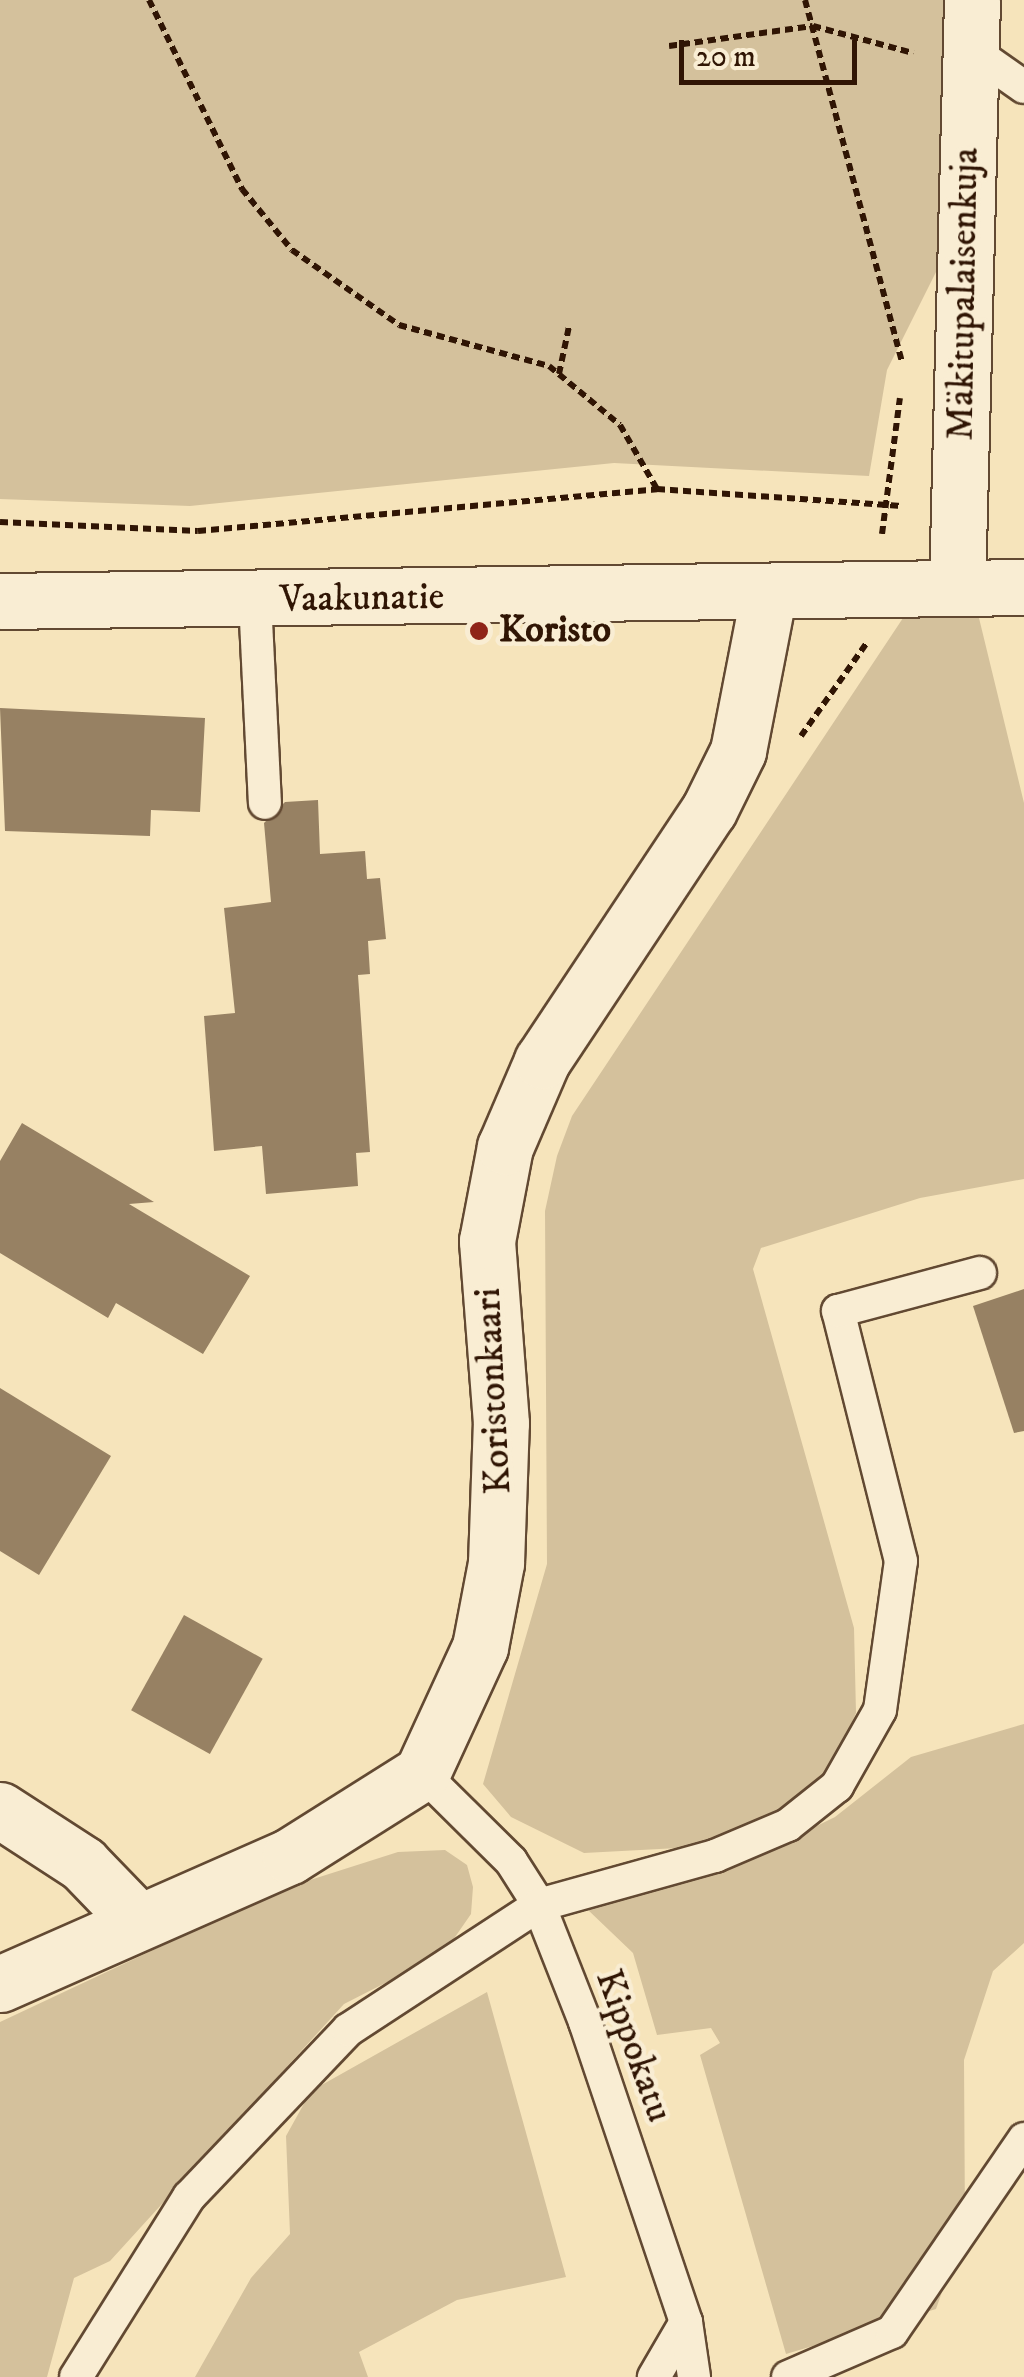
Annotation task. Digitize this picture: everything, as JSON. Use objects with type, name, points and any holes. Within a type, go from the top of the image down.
[{"type":"street","name":"Mäkitupalaisenkuja","points":[[956,588],[971,39]]},
{"type":"street","name":"Vaakunatie","points":[[0,601],[1024,587]]},
{"type":"street","name":"Koristonkaari","points":[[422,1773],[480,1647],[496,1563],[501,1422],[487,1241],[504,1147],[542,1061],[709,810],[738,751],[769,590]]},
{"type":"street","points":[[0,1984],[290,1856],[422,1773]]},
{"type":"street","points":[[0,1810],[83,1864],[138,1920]]},
{"type":"lane","points":[[971,39],[1024,88]]},
{"type":"lane","points":[[255,600],[265,803]]},
{"type":"lane","points":[[76,2377],[190,2198],[348,2030],[539,1905],[715,1856],[788,1825],[837,1786],[880,1710],[900,1561],[838,1311],[980,1272]]},
{"type":"lane","name":"Kippokatu","points":[[422,1773],[511,1861],[539,1905],[686,2322],[694,2377]]},
{"type":"lane","points":[[788,2377],[892,2332],[1024,2140]]},
{"type":"lane","points":[[654,2377],[686,2322]]},
{"type":"path","points":[[149,0],[242,188],[292,250],[399,326],[559,375],[620,426],[657,489]]},
{"type":"path","points":[[806,0],[904,370]]},
{"type":"path","points":[[669,46],[813,26],[971,39]]},
{"type":"path","points":[[559,375],[569,326]]},
{"type":"path","points":[[797,742],[872,633],[901,389]]},
{"type":"path","points":[[0,522],[198,531],[657,489],[814,499]]},
{"type":"shaded area","points":[[0,0],[944,0],[947,250],[887,370],[869,476],[614,463],[190,506],[0,499]]},
{"type":"shaded area","points":[[903,618],[979,618],[1024,803],[1024,1179],[920,1198],[761,1248],[753,1269],[854,1628],[856,1713],[821,1790],[772,1821],[697,1847],[584,1853],[511,1817],[483,1784],[547,1564],[545,1211],[557,1156],[572,1116]]},
{"type":"shaded area","points":[[1024,1724],[1024,1943],[993,1971],[964,2060],[965,2227],[936,2309],[786,2354],[700,2055],[720,2043],[711,2028],[657,2035],[633,1953],[587,1909],[727,1870],[835,1817],[911,1757]]},
{"type":"shaded area","points":[[445,1850],[467,1865],[473,1887],[471,1914],[444,1953],[344,2004],[110,2261],[74,2278],[47,2377],[0,2377],[0,2022],[285,1888],[398,1852]]},
{"type":"shaded area","points":[[487,1992],[566,2277],[457,2300],[359,2352],[368,2377],[195,2377],[251,2278],[290,2234],[286,2136],[311,2091]]},
{"type":"building","points":[[0,708],[205,718],[200,812],[151,810],[150,836],[5,831]]},
{"type":"building","points":[[318,800],[320,854],[365,851],[367,879],[380,878],[386,939],[368,941],[370,974],[358,975],[370,1152],[356,1153],[358,1186],[266,1194],[262,1146],[214,1151],[204,1016],[235,1013],[224,908],[271,902],[264,823],[285,802]]},
{"type":"building","points":[[22,1123],[154,1202],[129,1204],[250,1276],[203,1354],[116,1303],[108,1318],[0,1253],[0,1161]]},
{"type":"building","points":[[1024,1289],[1024,1431],[1014,1433],[973,1306]]},
{"type":"building","points":[[0,1388],[111,1456],[39,1575],[0,1551]]},
{"type":"building","points":[[184,1615],[263,1659],[210,1754],[131,1710]]},
{"type":"place","name":"Koristo","points":[[479,631]]}]
